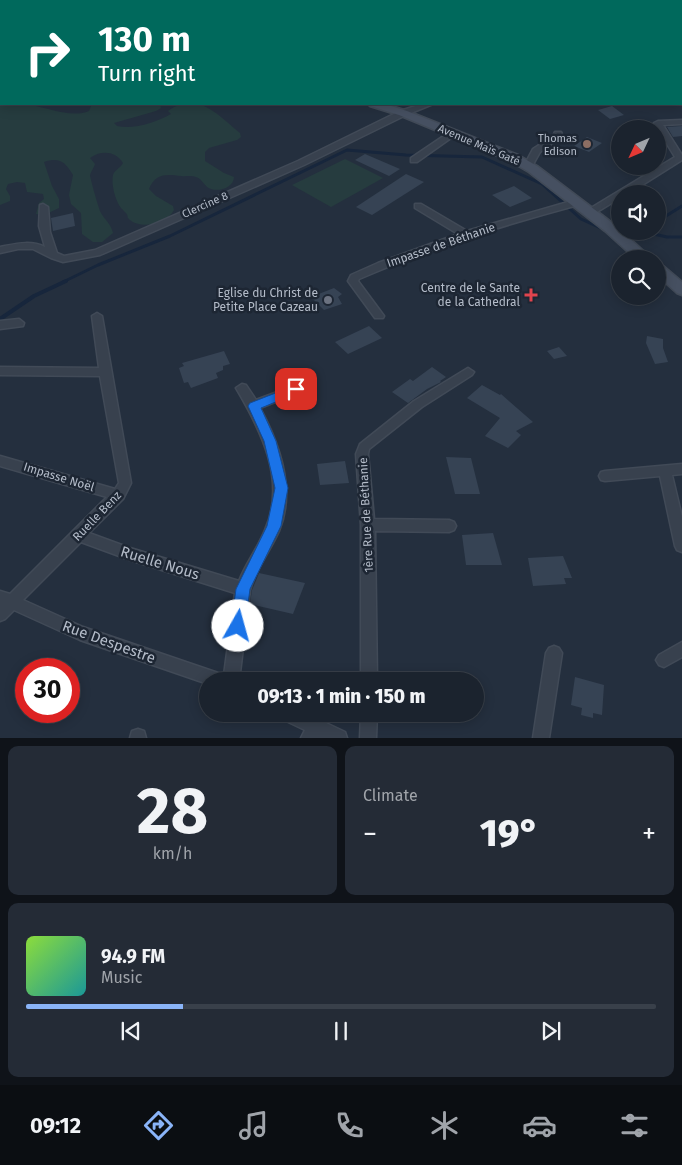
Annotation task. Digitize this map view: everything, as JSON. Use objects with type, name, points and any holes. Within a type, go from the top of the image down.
[{"type":"street","name":"Avenue Maïs Gaté","points":[[377,105],[403,113],[514,158],[528,166],[573,203],[611,230]]},
{"type":"street","name":"Clercine 8","points":[[0,250],[18,246],[35,246],[63,259],[97,253],[301,162],[403,113],[426,105]]},
{"type":"street","points":[[635,185],[680,158],[658,123],[682,122]]},
{"type":"street","points":[[414,160],[454,133]]},
{"type":"street","points":[[528,166],[536,151],[557,137],[558,134]]},
{"type":"street","points":[[589,213],[611,200]]},
{"type":"street","name":"Impasse de Béthanie","points":[[379,316],[353,279],[393,260],[465,234],[573,203]]},
{"type":"street","points":[[418,206],[465,234]]},
{"type":"street","points":[[44,207],[42,220],[46,239],[54,256]]},
{"type":"street","name":"Avenue Maïs Gaté","points":[[624,240],[635,250]]},
{"type":"street","points":[[666,276],[682,290]]},
{"type":"street","name":"Ruelle Benz","points":[[3,605],[78,535],[123,488],[124,476],[97,316]]},
{"type":"street","points":[[0,326],[19,323]]},
{"type":"street","points":[[0,371],[105,372]]},
{"type":"street","name":"1ère Rue de Béthanie","points":[[369,672],[368,526],[362,454],[364,447],[418,404],[468,372]]},
{"type":"street","points":[[232,672],[243,589],[274,526],[281,488],[270,441],[254,406],[242,388]]},
{"type":"street","points":[[254,406],[296,389]]},
{"type":"street","name":"Impasse Noël","points":[[0,461],[118,495]]},
{"type":"street","points":[[605,476],[682,470]]},
{"type":"street","points":[[665,471],[682,546]]},
{"type":"street","points":[[368,526],[450,526]]},
{"type":"street","name":"Ruelle Nous","points":[[78,535],[130,554],[243,589]]},
{"type":"street","name":"Rue Despestre","points":[[3,605],[199,674]]},
{"type":"street","points":[[664,660],[682,649]]},
{"type":"street","points":[[541,738],[554,653]]},
{"type":"street","points":[[300,722],[314,733],[339,738]]},
{"type":"street","points":[[368,722],[368,738]]},
{"type":"green space","points":[[0,105],[30,105],[74,114],[89,111],[92,105],[160,105],[161,108],[156,111],[114,123],[117,126],[130,127],[159,120],[171,114],[168,111],[179,105],[201,105],[207,107],[240,133],[241,137],[237,140],[209,148],[205,152],[205,161],[234,177],[232,184],[226,188],[215,190],[209,188],[194,176],[166,175],[155,180],[149,189],[156,196],[173,206],[174,210],[171,215],[154,224],[135,223],[129,219],[119,205],[113,187],[113,175],[123,163],[120,159],[108,153],[94,155],[90,158],[95,164],[90,175],[91,182],[100,211],[113,233],[102,242],[93,242],[82,234],[81,213],[71,204],[69,195],[73,175],[65,164],[58,160],[44,162],[52,186],[59,199],[59,208],[44,215],[36,214],[39,203],[44,199],[43,194],[27,192],[25,183],[17,182],[8,184],[6,189],[10,196],[10,201],[0,205]]},
{"type":"green space","points":[[345,159],[383,178],[331,207],[292,185]]},
{"type":"building","points":[[612,106],[624,115],[610,119],[598,110]]},
{"type":"building","points":[[682,126],[682,136],[673,137],[667,127]]},
{"type":"building","points":[[587,137],[602,143],[589,152],[574,146]]},
{"type":"building","points":[[365,154],[400,169],[389,176],[355,160]]},
{"type":"building","points":[[406,174],[424,182],[372,215],[356,207]]},
{"type":"building","points":[[514,186],[532,198],[510,207],[492,195]]},
{"type":"building","points":[[73,213],[75,226],[53,231],[51,218]]},
{"type":"building","points":[[334,288],[342,294],[338,297],[342,304],[324,310],[311,297]]},
{"type":"building","points":[[369,326],[382,338],[348,354],[335,342]]},
{"type":"building","points":[[647,336],[663,339],[663,348],[668,362],[655,364],[646,343]]},
{"type":"building","points":[[559,347],[567,356],[554,359],[547,351]]},
{"type":"building","points":[[224,351],[230,364],[223,366],[223,370],[216,373],[218,378],[191,388],[188,382],[184,383],[179,368],[184,366],[182,363]]},
{"type":"building","points":[[432,367],[446,377],[408,403],[392,392],[410,379],[413,381]]},
{"type":"building","points":[[482,385],[501,394],[533,422],[516,431],[521,435],[508,448],[485,436],[500,418],[467,398]]},
{"type":"building","points":[[446,457],[471,458],[480,494],[455,494]]},
{"type":"building","points":[[345,461],[349,483],[320,485],[317,464]]},
{"type":"building","points":[[493,533],[502,565],[466,565],[462,535]]},
{"type":"building","points":[[563,556],[572,578],[564,578],[566,584],[533,586],[528,558]]},
{"type":"building","points":[[259,573],[305,583],[293,614],[250,604],[252,590]]},
{"type":"building","points":[[575,677],[604,685],[602,715],[593,713],[593,718],[581,715],[582,708],[571,705]]},
{"type":"waterway","points":[[63,282],[98,265],[170,236],[347,150],[406,155],[482,157],[542,184],[581,219],[605,230]]},
{"type":"waterway","points":[[666,216],[682,206]]},
{"type":"waterway","points":[[666,237],[682,237]]},
{"type":"waterway","points":[[0,319],[34,296],[66,281]]},
{"type":"place","name":"Thomas Edison","points":[[587,144]]},
{"type":"place","name":"Centre de le Sante de la Cathedral","points":[[531,295]]},
{"type":"place","name":"Eglise du Christ de Petite Place Cazeau","points":[[328,300]]},
{"type":"route","points":[[238,626],[243,589],[274,526],[281,488],[270,441],[254,406],[296,389]]}]
